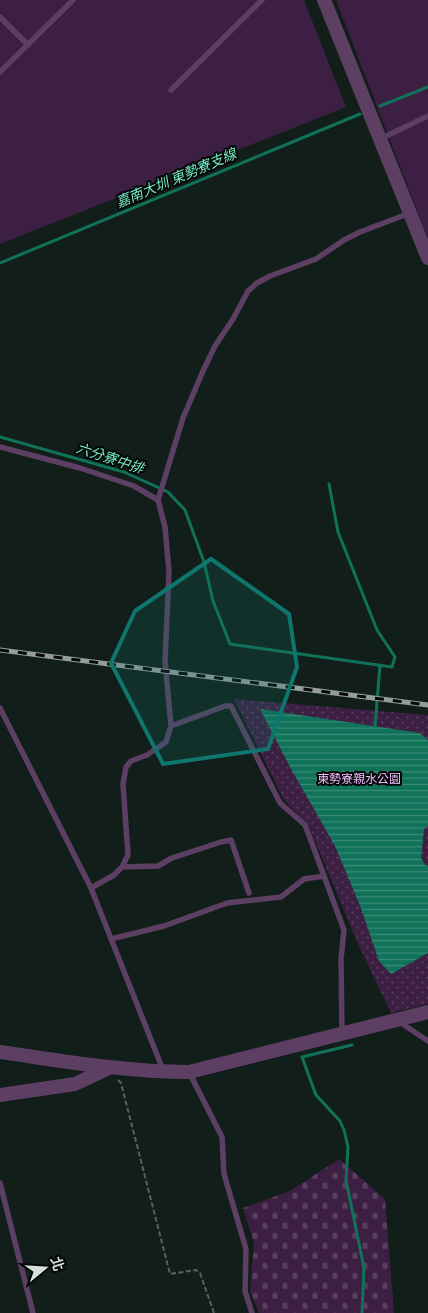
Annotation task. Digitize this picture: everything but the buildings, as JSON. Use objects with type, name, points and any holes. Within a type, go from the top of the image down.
[{"type":"street","points":[[324,0],[428,258]]},
{"type":"street","points":[[0,1052],[109,1068],[189,1072],[428,1012]]},
{"type":"street","points":[[0,1095],[75,1084],[109,1068]]},
{"type":"lane","points":[[0,72],[73,0]]},
{"type":"lane","points":[[171,90],[262,0]]},
{"type":"lane","points":[[0,17],[28,45]]},
{"type":"lane","points":[[380,139],[428,116]]},
{"type":"lane","points":[[91,888],[108,880],[122,867],[128,855],[123,784],[126,767],[131,761],[147,755],[166,742],[171,726],[165,662],[170,572],[165,527],[159,498],[183,418],[203,370],[248,291],[257,283],[270,276],[316,259],[344,240],[360,232],[410,213]]},
{"type":"lane","points":[[0,447],[80,468],[134,486],[159,498]]},
{"type":"lane","points":[[171,726],[225,706],[231,706],[280,803],[305,824],[344,930],[341,959],[342,1034]]},
{"type":"lane","points":[[0,708],[91,888],[164,1072]]},
{"type":"lane","points":[[122,867],[158,866],[172,858],[231,840],[248,893]]},
{"type":"lane","points":[[111,939],[164,926],[226,904],[281,897],[304,879],[324,876]]},
{"type":"lane","points":[[397,1020],[428,1041]]},
{"type":"lane","points":[[189,1072],[222,1137],[224,1174],[243,1232],[246,1248],[245,1291],[252,1313]]},
{"type":"lane","points":[[0,1183],[33,1313]]},
{"type":"path","points":[[109,1068],[121,1083],[170,1274],[196,1270],[200,1273],[214,1313]]},
{"type":"highlighted area","points":[[211,559],[289,614],[297,667],[268,749],[163,764],[111,663],[135,611]]},
{"type":"green space","points":[[0,0],[304,0],[346,107],[0,244]]},
{"type":"green space","points":[[336,0],[428,0],[428,239]]},
{"type":"green space","name":"東勢寮親水公園","points":[[234,699],[428,715],[428,1004],[391,1013],[358,944],[309,826],[284,800]]},
{"type":"green space","points":[[339,1159],[385,1199],[394,1313],[259,1313],[250,1291],[254,1243],[243,1208],[290,1191]]},
{"type":"shaded area","name":"東勢寮親水公園","points":[[260,709],[420,733],[428,740],[428,826],[424,829],[421,858],[425,865],[428,866],[428,953],[391,974],[379,961],[361,908],[335,846],[290,767]]},
{"type":"waterway","name":"嘉南大圳 東勢寮支線","points":[[380,106],[428,87]]},
{"type":"waterway","name":"嘉南大圳 東勢寮支線","points":[[0,263],[360,114]]},
{"type":"waterway","name":"六分寮中排","points":[[0,437],[124,472],[168,492],[185,510],[204,562],[213,601],[230,644],[392,667],[395,657],[377,630],[338,532],[329,484]]},
{"type":"waterway","points":[[375,727],[380,665]]},
{"type":"waterway","points":[[352,1045],[302,1057],[316,1095],[340,1121],[348,1147],[346,1180],[364,1268],[362,1313]]},
{"type":"railway","points":[[0,650],[428,705]]}]
